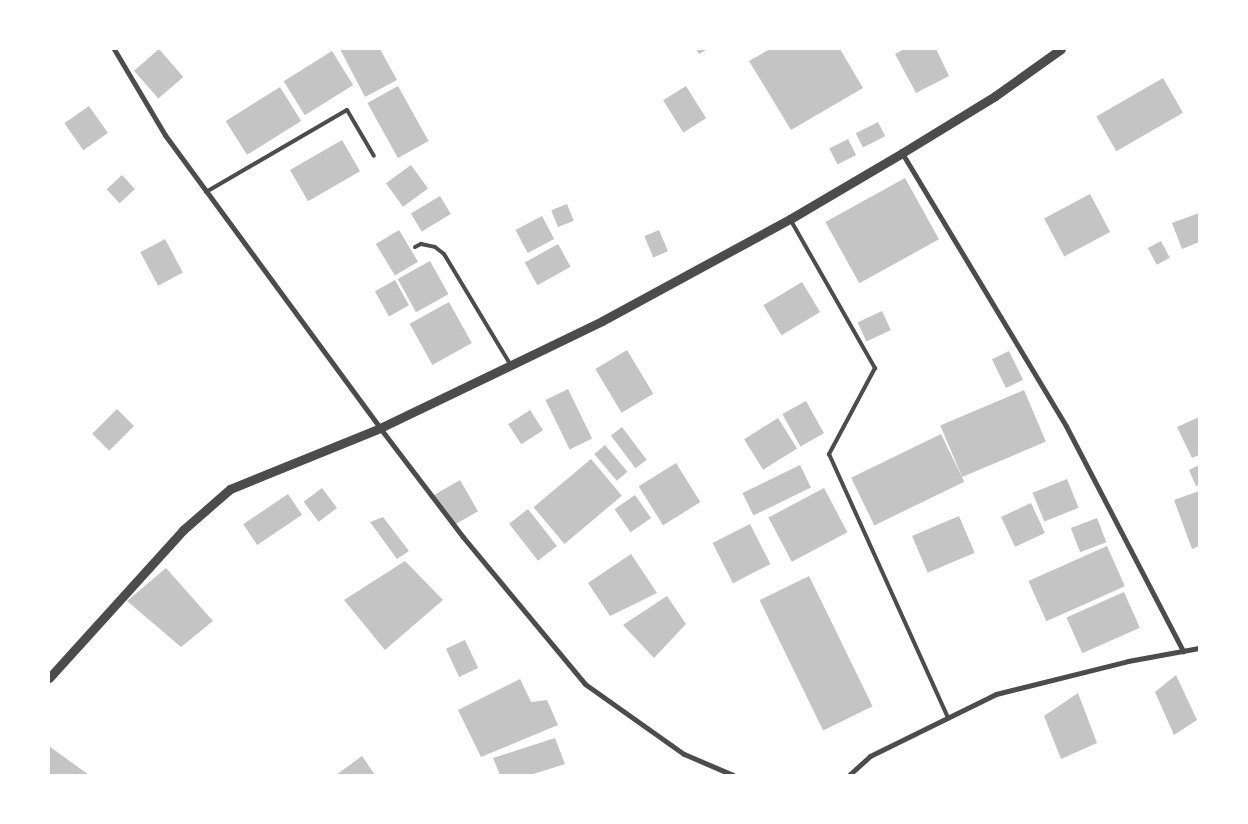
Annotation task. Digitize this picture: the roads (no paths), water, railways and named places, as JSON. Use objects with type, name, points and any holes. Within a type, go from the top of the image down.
[{"type":"street","points":[[114,49],[165,135],[380,428],[463,537],[585,684],[684,754],[733,775]]},
{"type":"street","points":[[49,678],[183,530],[230,489],[380,428],[602,321],[790,219],[902,153],[995,96],[1061,49]]},
{"type":"street","points":[[902,153],[1066,426],[1183,651]]},
{"type":"street","points":[[849,775],[870,756],[996,694],[1128,661],[1199,648]]},
{"type":"lane","points":[[206,192],[347,110],[374,156]]},
{"type":"lane","points":[[790,219],[875,368],[829,454],[948,718]]},
{"type":"lane","points":[[415,247],[421,244],[435,247],[444,254],[510,364]]}]
